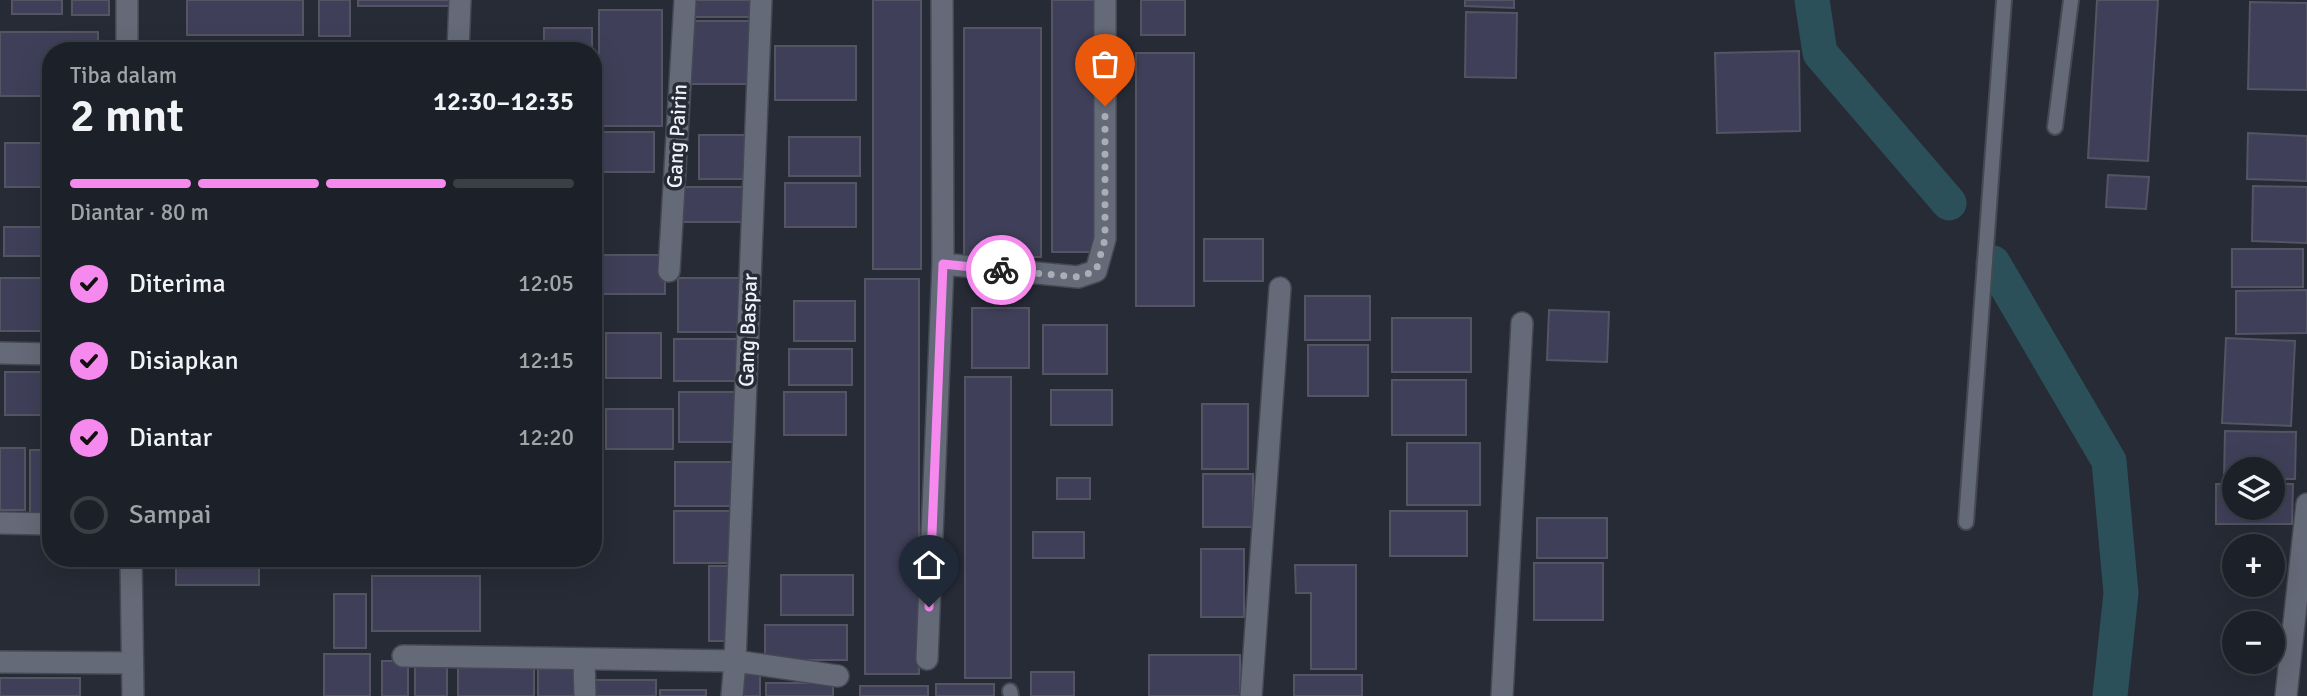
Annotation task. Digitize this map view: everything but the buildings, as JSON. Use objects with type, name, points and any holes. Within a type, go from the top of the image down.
[{"type":"street","points":[[127,0],[127,42]]},
{"type":"street","points":[[458,42],[460,0]]},
{"type":"street","name":"Gang Pairin","points":[[669,271],[685,0]]},
{"type":"street","name":"Gang Baspar","points":[[732,696],[761,0]]},
{"type":"street","points":[[927,659],[943,264],[942,0]]},
{"type":"street","points":[[943,264],[1078,277],[1096,271],[1105,239],[1105,0]]},
{"type":"street","points":[[1251,696],[1280,288]]},
{"type":"street","points":[[1502,696],[1522,323]]},
{"type":"street","points":[[0,353],[42,354]]},
{"type":"street","points":[[2287,696],[2307,504]]},
{"type":"street","points":[[0,523],[42,524]]},
{"type":"street","points":[[131,567],[133,696]]},
{"type":"street","points":[[403,656],[584,661],[735,661],[838,676]]},
{"type":"street","points":[[584,661],[585,696]]},
{"type":"street","points":[[0,662],[132,663]]},
{"type":"lane","points":[[1966,522],[2004,0]]},
{"type":"lane","points":[[2054,127],[2071,0]]},
{"type":"waterway","points":[[1812,0],[1820,53],[1949,203]]},
{"type":"waterway","points":[[1993,263],[2109,461],[2121,593],[2110,696]]},
{"type":"way so far","points":[[1001,270],[1078,277],[1096,271],[1102,258],[1105,239],[1105,106]]},
{"type":"route","points":[[929,607],[943,264],[1001,270]]}]
